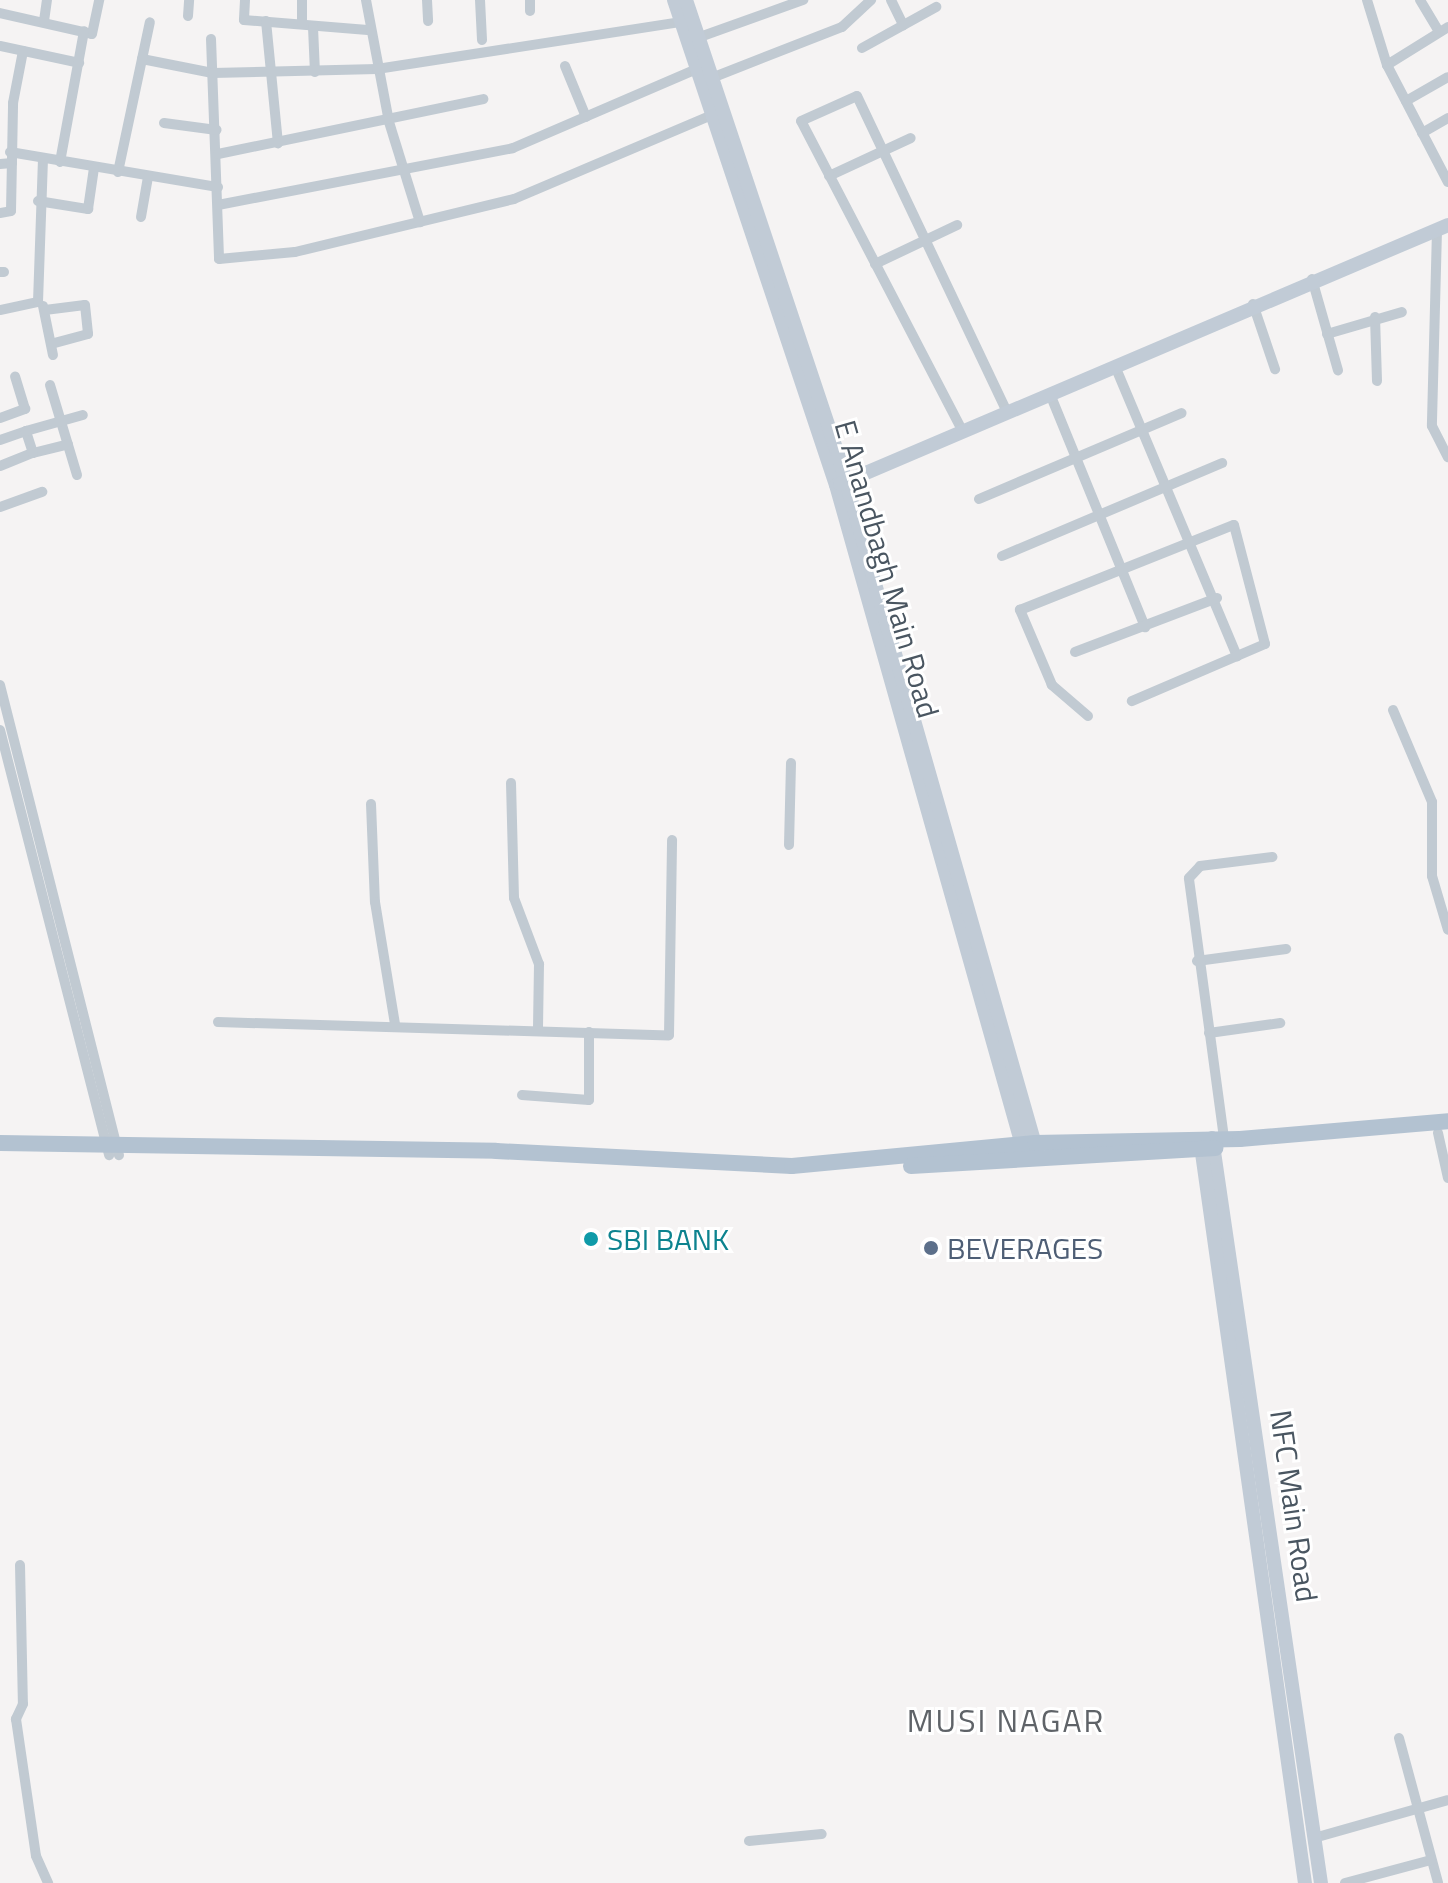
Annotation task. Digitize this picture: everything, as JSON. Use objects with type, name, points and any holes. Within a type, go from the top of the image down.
[{"type":"main road","points":[[0,1143],[114,1149],[350,1152],[792,1166],[1445,1128]]},
{"type":"main road","points":[[0,1154],[114,1149]]},
{"type":"street","points":[[44,21],[47,0]]},
{"type":"street","points":[[0,13],[96,33],[99,0]]},
{"type":"street","points":[[188,16],[189,0]]},
{"type":"street","points":[[245,0],[244,20],[368,30]]},
{"type":"street","points":[[302,0],[315,72]]},
{"type":"street","points":[[366,0],[368,30],[389,122],[420,222]]},
{"type":"street","points":[[427,0],[428,21]]},
{"type":"street","points":[[480,0],[482,40]]},
{"type":"street","name":"E Anandbagh Main Road","points":[[674,0],[841,484],[1030,1152]]},
{"type":"street","name":"E Anandbagh Main Road","points":[[686,0],[712,115],[841,484]]},
{"type":"street","points":[[697,38],[803,0]]},
{"type":"street","points":[[218,205],[407,173],[513,148],[586,117],[842,27],[871,0]]},
{"type":"street","points":[[891,0],[903,25]]},
{"type":"street","points":[[1367,0],[1387,65],[1448,182]]},
{"type":"street","points":[[1387,65],[1444,30],[1420,0]]},
{"type":"street","points":[[862,48],[936,7]]},
{"type":"street","points":[[266,21],[278,143]]},
{"type":"street","points":[[118,172],[150,22]]},
{"type":"street","points":[[142,59],[213,73],[271,74],[377,69],[681,22]]},
{"type":"street","points":[[60,162],[84,31]]},
{"type":"street","points":[[211,39],[218,154],[219,259],[295,252],[514,199],[712,115]]},
{"type":"street","points":[[0,46],[79,63]]},
{"type":"street","points":[[0,213],[11,211],[11,158],[23,51]]},
{"type":"street","points":[[565,66],[586,117]]},
{"type":"street","points":[[1406,101],[1448,77]]},
{"type":"street","points":[[962,430],[801,121],[857,96],[1006,410]]},
{"type":"street","points":[[218,154],[389,122],[483,99]]},
{"type":"street","points":[[1422,133],[1448,118]]},
{"type":"street","points":[[164,123],[217,130]]},
{"type":"street","points":[[829,176],[911,138]]},
{"type":"street","points":[[0,164],[11,158],[43,158],[218,187]]},
{"type":"street","points":[[0,310],[42,306],[85,305],[88,334],[52,349],[42,306],[38,201],[43,158]]},
{"type":"street","points":[[38,201],[88,209],[94,168]]},
{"type":"street","points":[[141,217],[148,177]]},
{"type":"street","points":[[875,264],[957,225]]},
{"type":"street","points":[[841,484],[1253,304],[1442,228],[1443,344],[1432,426],[1448,457]]},
{"type":"street","points":[[1312,279],[1338,370]]},
{"type":"street","points":[[1253,304],[1275,369]]},
{"type":"street","points":[[1327,334],[1375,317],[1402,312]]},
{"type":"street","points":[[1375,317],[1377,381]]},
{"type":"street","points":[[1115,366],[1164,486],[1217,598],[1237,656]]},
{"type":"street","points":[[0,418],[25,409],[15,377]]},
{"type":"street","points":[[50,385],[77,475]]},
{"type":"street","points":[[1050,394],[1118,570],[1145,627]]},
{"type":"street","points":[[979,499],[1073,454],[1182,413]]},
{"type":"street","points":[[0,440],[60,419],[83,415]]},
{"type":"street","points":[[26,431],[33,453]]},
{"type":"street","points":[[0,466],[68,444]]},
{"type":"street","points":[[1002,556],[1222,463]]},
{"type":"street","points":[[0,507],[42,492]]},
{"type":"street","points":[[1088,716],[1052,685],[1020,610],[1118,570],[1194,544],[1234,525],[1242,535],[1267,639],[1237,656],[1132,701]]},
{"type":"street","points":[[1075,652],[1217,598]]},
{"type":"street","points":[[0,685],[114,1149]]},
{"type":"street","points":[[1393,710],[1432,802],[1448,930]]},
{"type":"street","points":[[0,730],[44,872]]},
{"type":"street","points":[[789,845],[791,763]]},
{"type":"street","points":[[511,783],[514,898],[539,964],[538,1030]]},
{"type":"street","points":[[371,804],[375,902],[395,1024]]},
{"type":"street","points":[[218,1022],[395,1024],[669,1035],[672,840]]},
{"type":"street","points":[[1210,1142],[1209,1033],[1197,961],[1191,871],[1272,857]]},
{"type":"street","points":[[1197,961],[1286,949]]},
{"type":"street","points":[[1209,1033],[1280,1023]]},
{"type":"street","points":[[522,1095],[589,1100],[589,1032]]},
{"type":"street","points":[[1445,1128],[1448,1178]]},
{"type":"street","name":"NFC Main Road","points":[[1210,1142],[1321,1883]]},
{"type":"street","name":"NFC Main Road","points":[[1210,1142],[1305,1883]]},
{"type":"street","points":[[20,1565],[23,1704],[16,1719],[36,1856],[48,1883]]},
{"type":"street","points":[[1399,1738],[1438,1883]]},
{"type":"street","points":[[1314,1838],[1448,1800]]},
{"type":"street","points":[[749,1841],[822,1834]]},
{"type":"street","points":[[1345,1883],[1377,1879],[1431,1860]]},
{"type":"place","name":"SBI BANK","points":[[591,1239]]},
{"type":"place","name":"BEVERAGES","points":[[931,1248]]},
{"type":"district","name":"MUSI NAGAR","points":[[1006,1720]]}]
